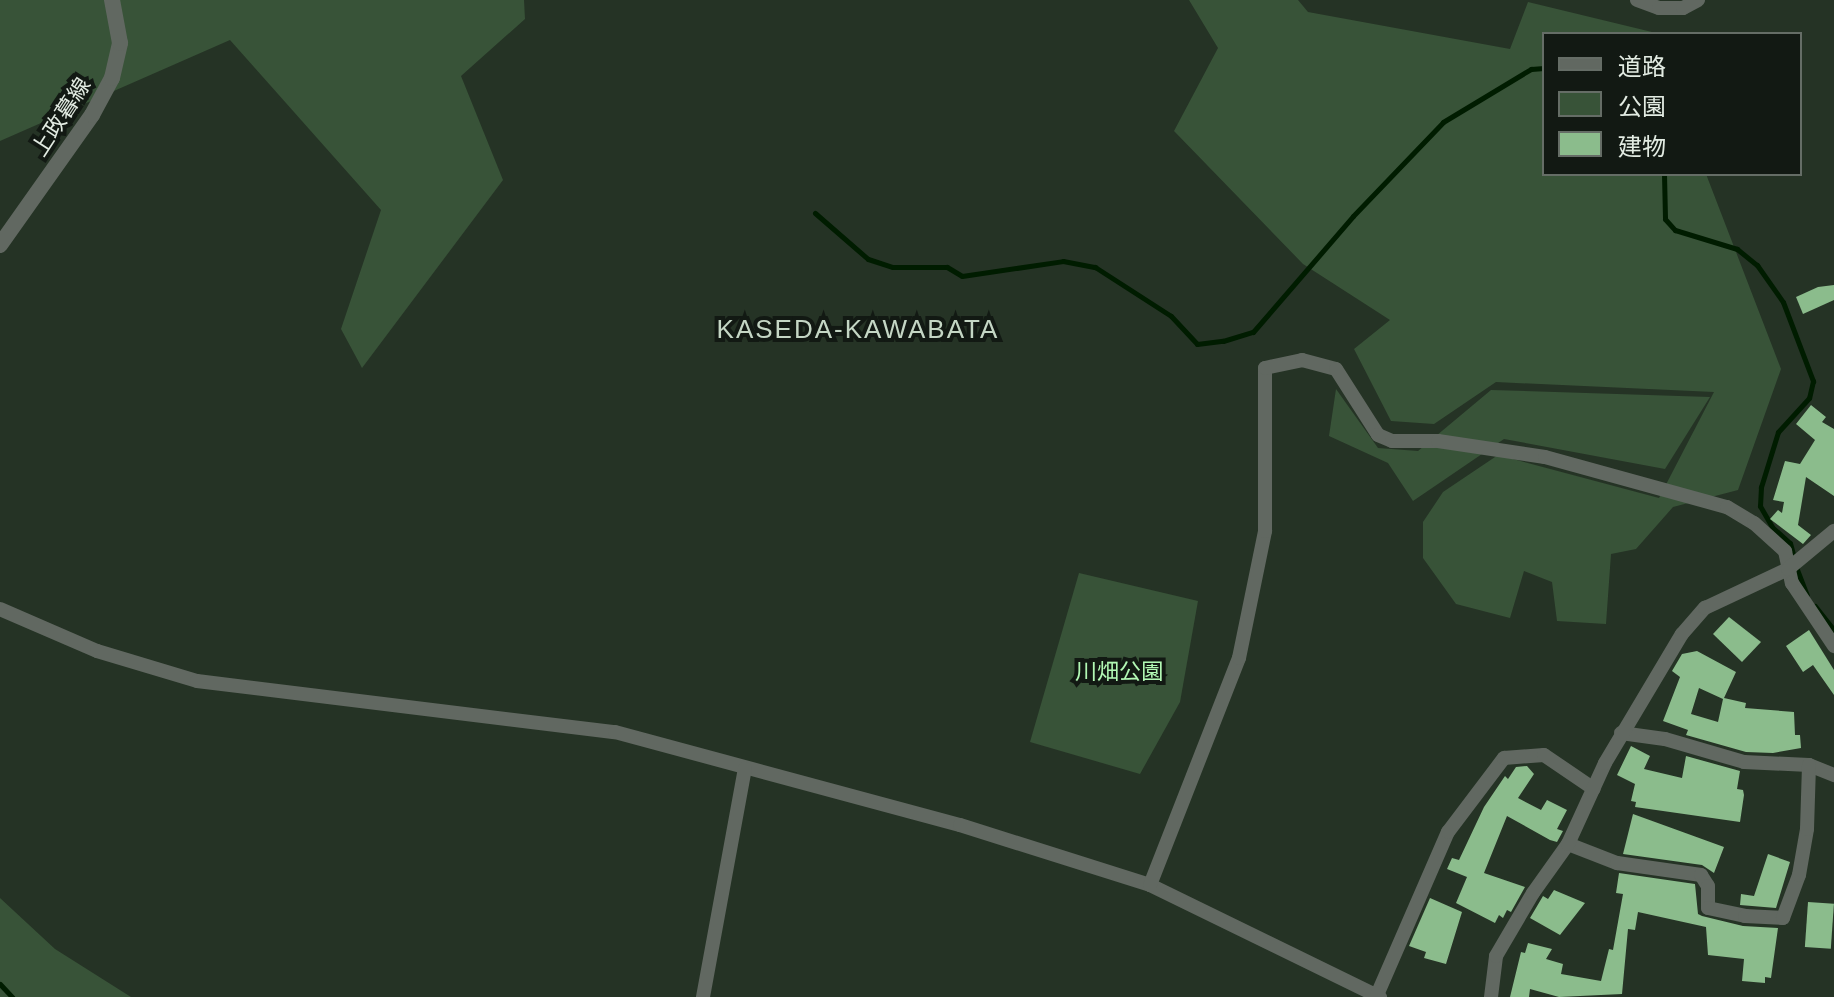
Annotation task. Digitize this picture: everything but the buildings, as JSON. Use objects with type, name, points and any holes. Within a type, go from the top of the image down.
[{"type":"street","name":"上政暮線","points":[[0,245],[92,115],[112,78],[120,43],[112,0]]},
{"type":"street","points":[[1637,0],[1659,8],[1683,8],[1698,0]]},
{"type":"street","points":[[1150,885],[1239,658],[1265,531],[1265,368],[1302,360],[1336,369],[1378,435],[1392,441],[1438,441],[1545,457],[1727,507],[1754,523],[1785,551],[1792,583],[1834,646]]},
{"type":"street","points":[[1491,997],[1496,956],[1533,893],[1568,844],[1621,733],[1661,663],[1705,608],[1788,569],[1834,531]]},
{"type":"street","points":[[0,609],[97,651],[197,681],[615,732],[1033,846],[1150,885],[1378,996],[1448,832],[1504,758],[1544,755],[1594,789]]},
{"type":"street","points":[[1621,733],[1665,739],[1744,762],[1809,765],[1834,775]]},
{"type":"street","points":[[1568,844],[1617,863],[1701,875],[1708,886],[1708,908],[1745,916],[1783,918],[1802,859],[1809,765]]},
{"type":"street","points":[[703,997],[745,769]]},
{"type":"green space","points":[[0,0],[524,0],[525,19],[461,76],[503,180],[362,368],[341,329],[381,210],[230,40],[0,141]]},
{"type":"green space","points":[[1189,0],[1298,0],[1308,12],[1510,49],[1528,2],[1652,32],[1542,32],[1542,176],[1707,176],[1781,369],[1738,490],[1673,507],[1636,549],[1611,554],[1606,624],[1557,621],[1552,582],[1524,571],[1510,618],[1456,604],[1423,558],[1423,522],[1443,492],[1498,455],[1659,498],[1714,392],[1496,382],[1434,424],[1391,421],[1354,349],[1390,320],[1303,264],[1174,131],[1218,48]]},
{"type":"green space","points":[[1336,389],[1378,448],[1418,451],[1491,390],[1710,397],[1665,469],[1504,439],[1413,501],[1388,463],[1329,436]]},
{"type":"green space","name":"川畑公園","points":[[1079,573],[1198,601],[1180,702],[1140,774],[1030,742]]},
{"type":"green space","points":[[0,898],[55,949],[131,997],[0,997]]},
{"type":"waterway","points":[[815,213],[868,259],[893,267],[947,267],[962,276],[1063,261],[1095,267],[1171,316],[1197,344],[1223,341],[1253,332],[1353,216],[1443,122],[1531,69],[1542,68]]},
{"type":"waterway","points":[[1664,176],[1665,219],[1675,230],[1737,249],[1757,265],[1783,302],[1813,381],[1809,398],[1778,432],[1761,487],[1760,506],[1772,527],[1790,543],[1793,554]]},
{"type":"waterway","points":[[1796,567],[1807,595]]},
{"type":"waterway","points":[[1815,606],[1834,630]]},
{"type":"waterway","points":[[0,984],[12,997]]},
{"type":"district","name":"KASEDA-KAWABATA","points":[[858,330]]}]
